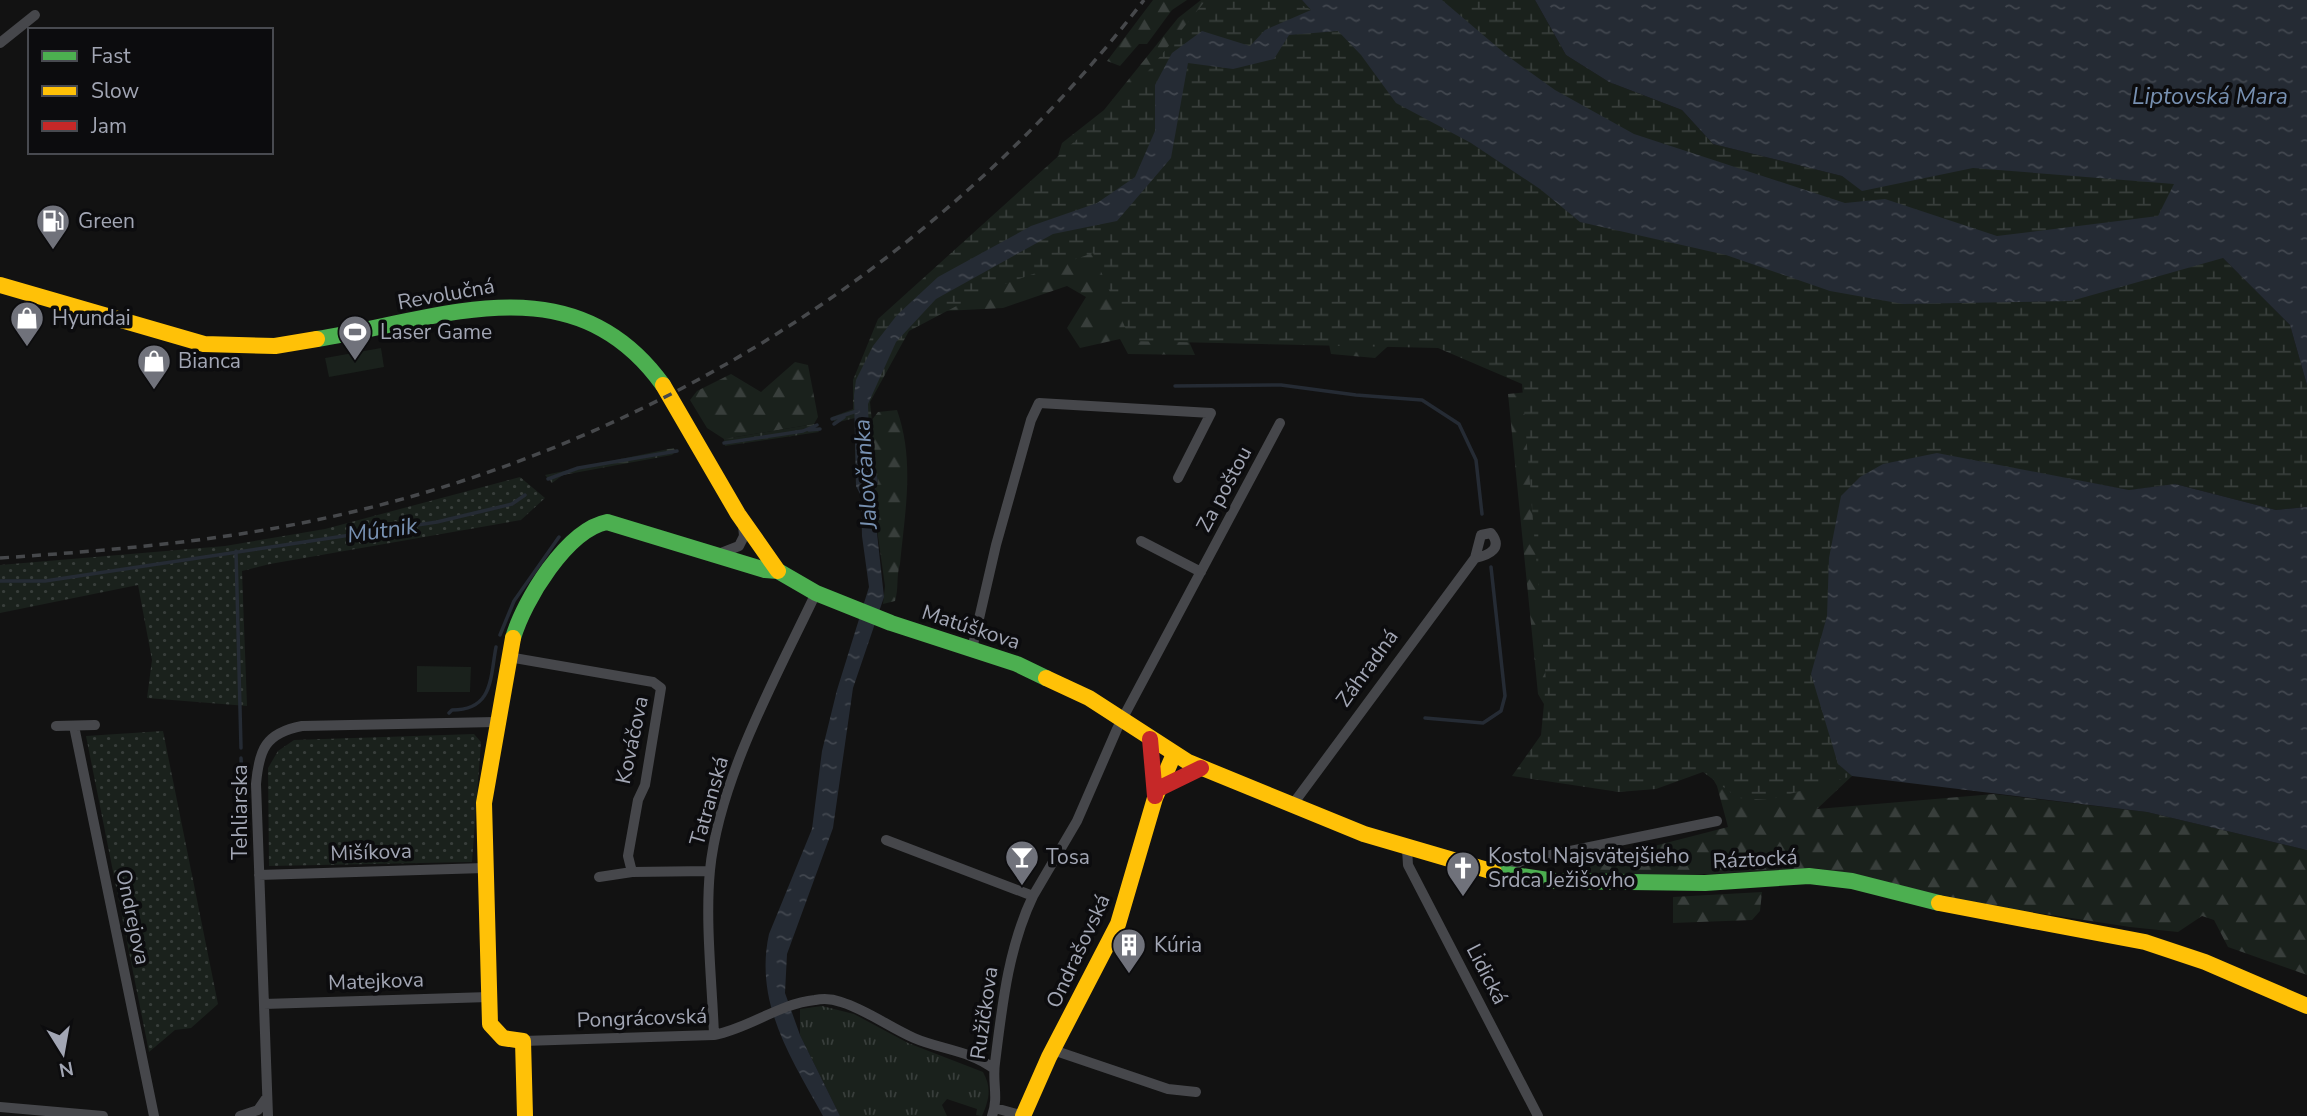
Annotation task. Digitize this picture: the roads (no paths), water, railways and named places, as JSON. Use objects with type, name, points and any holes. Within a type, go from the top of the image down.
[{"type":"main road","name":"Revolučná","points":[[0,285],[186,340],[224,347],[261,347],[317,341],[492,304],[547,307],[566,313],[601,327],[645,361],[660,379],[743,522],[778,570]]},
{"type":"main road","name":"Matúškova","points":[[508,657],[519,618],[529,599],[574,539],[585,529],[614,522],[765,570],[778,570],[816,593],[891,623],[1058,681],[1123,719],[1174,754],[1202,768]]},
{"type":"main road","points":[[508,657],[495,722],[484,803],[484,868],[490,1024],[497,1035],[511,1041],[523,1041],[525,1116]]},
{"type":"main road","name":"Ondrašovská","points":[[1150,739],[1157,793]]},
{"type":"main road","name":"Ondrašovská","points":[[1023,1116],[1053,1050],[1118,924],[1157,793],[1174,754]]},
{"type":"main road","points":[[1157,793],[1202,768]]},
{"type":"main road","name":"Ráztocká","points":[[1202,768],[1407,849],[1505,875],[1555,881],[1639,883],[1820,877],[1852,881],[1969,911],[2072,927],[2145,942],[2205,962],[2307,1006]]},
{"type":"street","points":[[0,43],[35,15]]},
{"type":"street","points":[[972,649],[996,545],[1031,420],[1039,403],[1211,413],[1178,478]]},
{"type":"street","name":"Za poštou","points":[[1123,719],[1280,424]]},
{"type":"street","points":[[714,555],[739,546],[744,536],[743,522]]},
{"type":"street","points":[[1141,541],[1200,572]]},
{"type":"street","name":"Záhradná","points":[[1293,804],[1475,558]]},
{"type":"street","name":"Tatranská","points":[[714,1035],[710,871],[731,783],[816,593]]},
{"type":"street","name":"Kováčova","points":[[508,657],[653,682],[661,688],[645,785],[638,800],[628,856],[632,872]]},
{"type":"street","name":"Ružičkova","points":[[1023,1116],[993,1112],[997,1087],[994,1069],[1013,946],[1033,897],[1077,821],[1123,719]]},
{"type":"street","name":"Tehliarska","points":[[268,1116],[259,875],[258,756],[277,734],[302,726],[495,722]]},
{"type":"street","points":[[56,726],[95,725]]},
{"type":"street","name":"Ondrejova","points":[[74,726],[154,1116]]},
{"type":"street","points":[[1505,875],[1508,869],[1521,861],[1717,821]]},
{"type":"street","points":[[886,840],[1033,897]]},
{"type":"street","name":"Lidická","points":[[1407,849],[1408,864],[1538,1116]]},
{"type":"street","name":"Mišíkova","points":[[259,875],[484,868]]},
{"type":"street","points":[[599,877],[632,872],[710,871]]},
{"type":"street","name":"Matejkova","points":[[264,1004],[489,996]]},
{"type":"street","name":"Pongrácovská","points":[[523,1041],[714,1035],[742,1027],[767,1013],[818,999],[839,1001],[909,1036],[979,1059],[994,1069]]},
{"type":"street","points":[[1053,1050],[1168,1089],[1196,1092]]},
{"type":"street","points":[[240,1116],[258,1110],[267,1097]]},
{"type":"street","points":[[0,1107],[103,1116]]},
{"type":"water","name":"Liptovská Mara","points":[[1302,0],[1442,0],[1509,57],[1555,90],[1634,134],[1845,203],[1885,199],[1997,236],[2158,216],[2174,184],[1973,168],[1862,191],[1842,176],[1713,144],[1682,110],[1609,82],[1566,55],[1535,0],[2307,0],[2307,385],[2290,325],[2223,258],[2071,301],[1903,304],[1830,291],[1726,255],[1580,222],[1540,189],[1471,143],[1396,103],[1361,55],[1338,31],[1289,35],[1274,59],[1233,69],[1188,63],[1171,158],[1117,221],[1053,234],[936,299],[896,342],[868,404],[869,439],[878,482],[874,493],[875,515],[884,597],[853,688],[833,828],[787,954],[785,993],[800,1035],[840,1116],[823,1116],[778,1029],[771,1007],[766,959],[769,934],[812,829],[822,751],[837,690],[869,587],[862,536],[861,496],[856,486],[856,380],[873,346],[897,315],[938,277],[1031,226],[1097,203],[1135,177],[1155,131],[1155,85],[1172,53],[1202,31],[1250,46],[1265,30],[1311,10]]},
{"type":"water","points":[[1937,453],[2129,490],[2175,484],[2276,510],[2307,507],[2307,850],[2147,812],[1852,776],[1838,764],[1811,674],[1827,616],[1829,558],[1841,496],[1860,477],[1883,464]]},
{"type":"waterway","points":[[1175,386],[1281,385],[1422,400],[1459,424],[1476,460],[1482,514]]},
{"type":"waterway","name":"Mútnik","points":[[832,419],[857,411]]},
{"type":"waterway","name":"Mútnik","points":[[834,424],[844,417]]},
{"type":"waterway","name":"Mútnik","points":[[724,443],[803,431],[817,425]]},
{"type":"waterway","name":"Mútnik","points":[[809,430],[820,429]]},
{"type":"waterway","name":"Mútnik","points":[[548,479],[578,468],[677,451]]},
{"type":"waterway","name":"Mútnik","points":[[0,581],[45,581],[437,522],[512,504],[525,495]]},
{"type":"waterway","points":[[500,635],[514,601],[559,537]]},
{"type":"waterway","name":"Mútnik","points":[[236,551],[241,748]]},
{"type":"waterway","points":[[1425,718],[1483,723],[1501,711],[1505,696],[1491,567]]},
{"type":"waterway","points":[[449,713],[475,705],[482,699],[490,681],[496,647]]},
{"type":"waterway","name":"Mútnik","points":[[241,758],[242,779]]},
{"type":"railway","points":[[0,558],[189,541],[302,523],[426,492],[545,451],[661,399],[771,338],[875,266],[972,186],[1062,97],[1144,0]]},
{"type":"place","name":"Green","points":[[53,251]]},
{"type":"place","name":"Hyundai","points":[[27,348]]},
{"type":"place","name":"Laser Game","points":[[355,362]]},
{"type":"place","name":"Bianca","points":[[154,391]]},
{"type":"place","name":"Tosa","points":[[1022,887]]},
{"type":"place","name":"Kostol Najsvätejšieho Srdca Ježišovho","points":[[1463,898]]},
{"type":"place","name":"Kúria","points":[[1129,975]]},
{"type":"water label","name":"Jalovčanka","points":[[865,474]]}]
